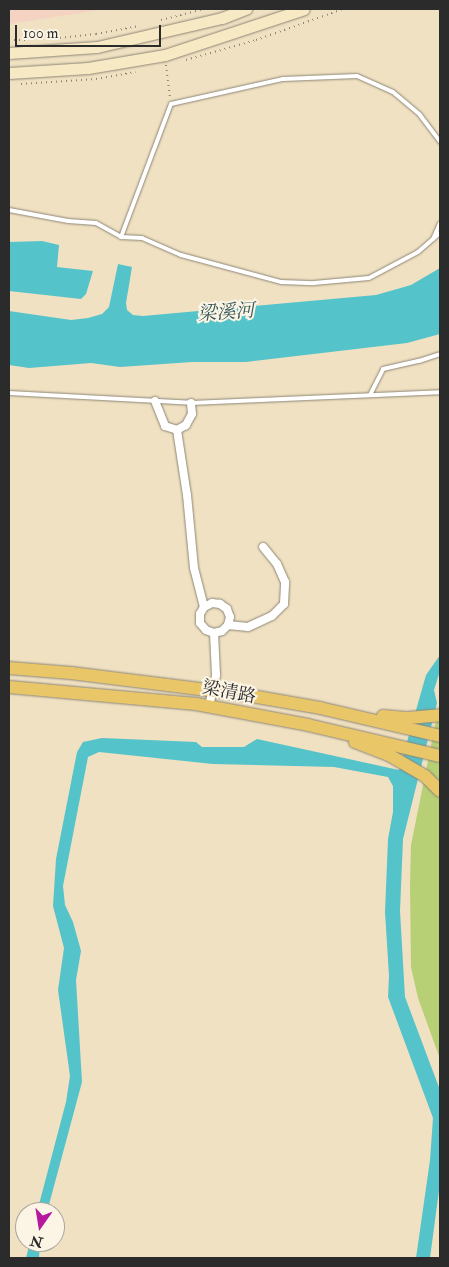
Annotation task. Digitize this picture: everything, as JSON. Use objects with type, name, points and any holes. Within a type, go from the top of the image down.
[{"type":"main road","points":[[9,53],[97,47],[222,18],[246,9]]},
{"type":"main road","points":[[9,73],[88,68],[165,55],[292,11],[304,9]]},
{"type":"main road","name":"梁清路","points":[[9,668],[71,673],[212,690],[332,711],[440,736]]},
{"type":"main road","name":"梁清路","points":[[9,687],[209,706],[308,725],[391,749]]},
{"type":"main road","points":[[332,711],[408,718],[439,715]]},
{"type":"main road","points":[[391,749],[438,755]]},
{"type":"main road","points":[[391,749],[425,776],[440,791]]},
{"type":"street","points":[[155,401],[165,426],[177,430]]},
{"type":"street","points":[[177,430],[186,424],[192,414],[191,402]]},
{"type":"street","points":[[177,430],[187,495],[194,568],[204,607]]},
{"type":"street","points":[[228,625],[248,627],[272,616],[284,604],[285,582],[277,564],[263,547]]},
{"type":"street","points":[[212,603],[220,604],[227,609],[230,617],[228,625],[222,631],[214,634],[206,630],[200,623],[200,614],[204,607],[212,603]]},
{"type":"street","points":[[209,706],[216,675],[214,634]]},
{"type":"lane","points":[[121,237],[171,104],[283,79],[356,76],[394,92],[420,115],[440,142]]},
{"type":"lane","points":[[9,210],[96,223],[121,237],[142,238],[181,255],[281,282],[314,283],[369,278],[418,252],[440,233]]},
{"type":"lane","points":[[432,240],[440,223]]},
{"type":"lane","points":[[370,395],[383,369],[440,354]]},
{"type":"lane","points":[[9,393],[191,402],[440,392]]},
{"type":"path","points":[[158,21],[204,9]]},
{"type":"path","points":[[42,40],[96,34],[140,25]]},
{"type":"path","points":[[9,40],[33,41]]},
{"type":"path","points":[[165,55],[171,104]]},
{"type":"shaded area","points":[[9,9],[107,9],[9,24]]},
{"type":"green space","points":[[440,701],[440,1059],[418,998],[411,967],[410,886],[411,845]]},
{"type":"water","points":[[42,241],[59,245],[57,267],[93,271],[86,294],[81,299],[9,291],[9,242]]},
{"type":"water","name":"梁溪河","points":[[118,264],[132,267],[126,303],[127,310],[133,315],[143,316],[376,295],[411,285],[440,268],[440,334],[407,343],[246,362],[192,362],[120,367],[91,363],[29,368],[9,365],[9,311],[71,320],[102,314],[109,307]]},
{"type":"water","points":[[440,655],[440,671],[434,690],[437,703],[403,839],[400,911],[405,997],[440,1090],[440,1183],[430,1258],[416,1258],[430,1160],[433,1118],[388,997],[389,976],[385,912],[388,839],[393,812],[393,786],[388,777],[334,767],[213,764],[99,752],[88,757],[63,886],[65,905],[73,922],[81,951],[76,980],[82,1082],[50,1202],[40,1202],[66,1102],[70,1076],[58,990],[64,948],[53,906],[56,859],[77,752],[83,742],[102,738],[196,742],[202,747],[244,747],[257,739],[399,770],[426,675]]},
{"type":"water","points":[[28,1252],[39,1252],[39,1258],[26,1258]]}]
